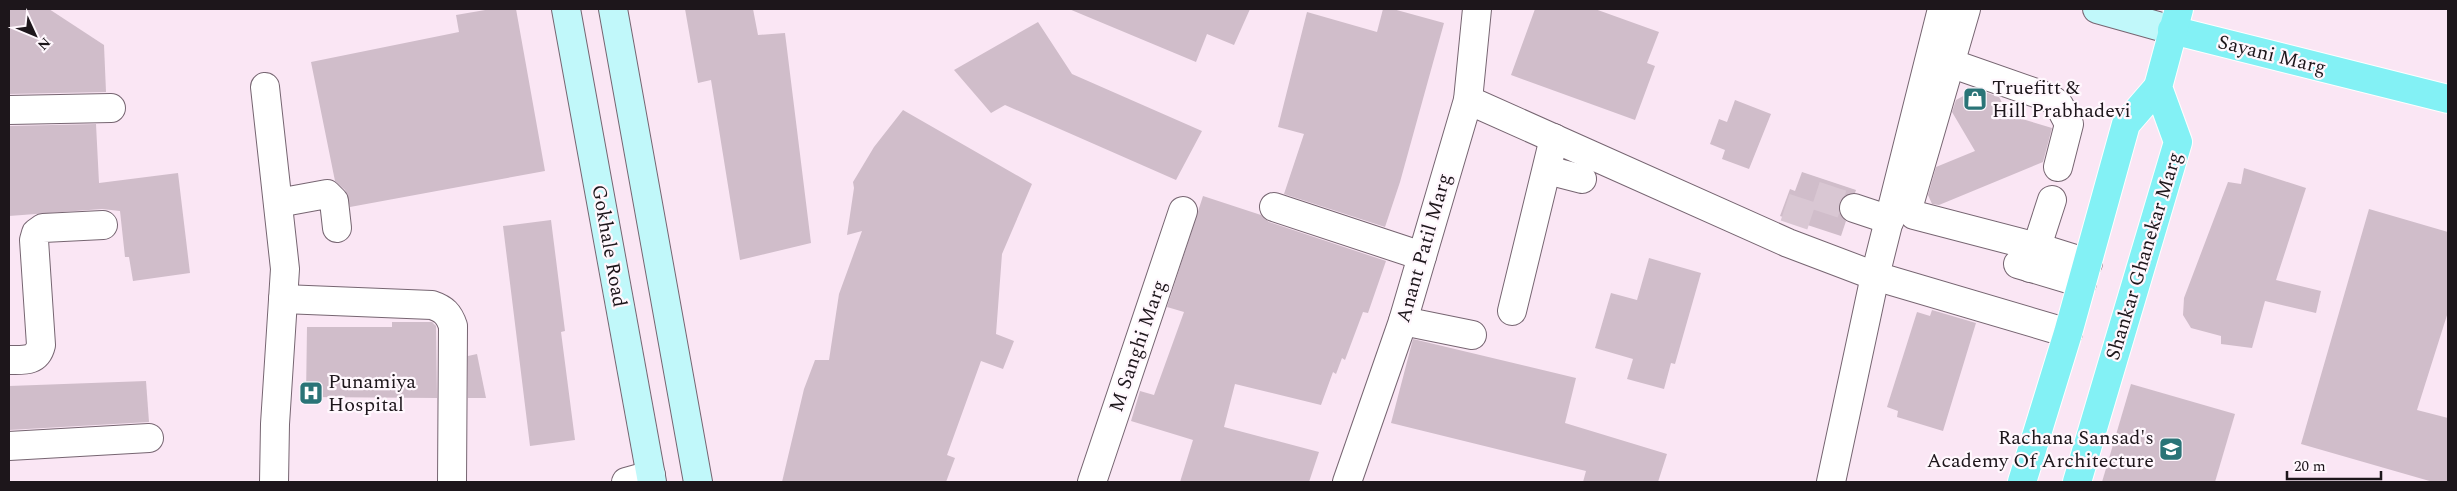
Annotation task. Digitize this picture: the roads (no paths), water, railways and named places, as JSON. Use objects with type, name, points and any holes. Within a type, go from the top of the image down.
[{"type":"main road","name":"Gokhale Road","points":[[566,9],[643,480]]},
{"type":"main road","points":[[613,9],[698,482]]},
{"type":"main road","name":"Sayani Marg","points":[[2097,9],[2176,19],[2448,99]]},
{"type":"main road","points":[[2022,482],[2068,333],[2126,124],[2158,87],[2176,19]]},
{"type":"main road","name":"Shankar Ghanekar Marg","points":[[2077,482],[2178,142],[2158,87]]},
{"type":"street","name":"Anant Patil Marg","points":[[1346,482],[1403,321],[1468,100],[1476,9]]},
{"type":"street","points":[[1830,482],[1875,276],[1942,9]]},
{"type":"street","points":[[1966,9],[1910,205],[1914,215],[2028,260],[2085,273]]},
{"type":"street","points":[[1950,63],[2050,98],[2059,105],[2069,124],[2058,167]]},
{"type":"street","points":[[265,87],[285,269],[274,482]]},
{"type":"street","points":[[1468,100],[1554,138],[1791,234],[1875,276],[2068,333]]},
{"type":"street","points":[[9,110],[111,108]]},
{"type":"street","points":[[1512,311],[1554,138]]},
{"type":"street","points":[[1547,170],[1582,179]]},
{"type":"street","points":[[278,203],[327,194],[334,201],[337,228]]},
{"type":"street","points":[[2028,260],[2052,200]]},
{"type":"street","points":[[1274,207],[1422,256]]},
{"type":"street","points":[[1854,208],[1890,220]]},
{"type":"street","name":"M Sanghi Marg","points":[[1092,482],[1183,211]]},
{"type":"street","points":[[9,360],[34,358],[39,353],[41,345],[34,240],[36,232],[43,228],[103,225]]},
{"type":"street","points":[[283,299],[432,305],[442,308],[450,316],[453,326],[452,482]]},
{"type":"street","points":[[1403,321],[1472,335]]},
{"type":"street","points":[[9,446],[149,438]]},
{"type":"tunnel","points":[[1794,225],[1803,198],[1811,194],[1854,208]]},
{"type":"place","name":"Truefitt & Hill Prabhadevi","points":[[1975,99]]},
{"type":"place","name":"Punamiya Hospital","points":[[311,393]]},
{"type":"place","name":"Rachana Sansad's Academy Of Architecture","points":[[2171,449]]}]
